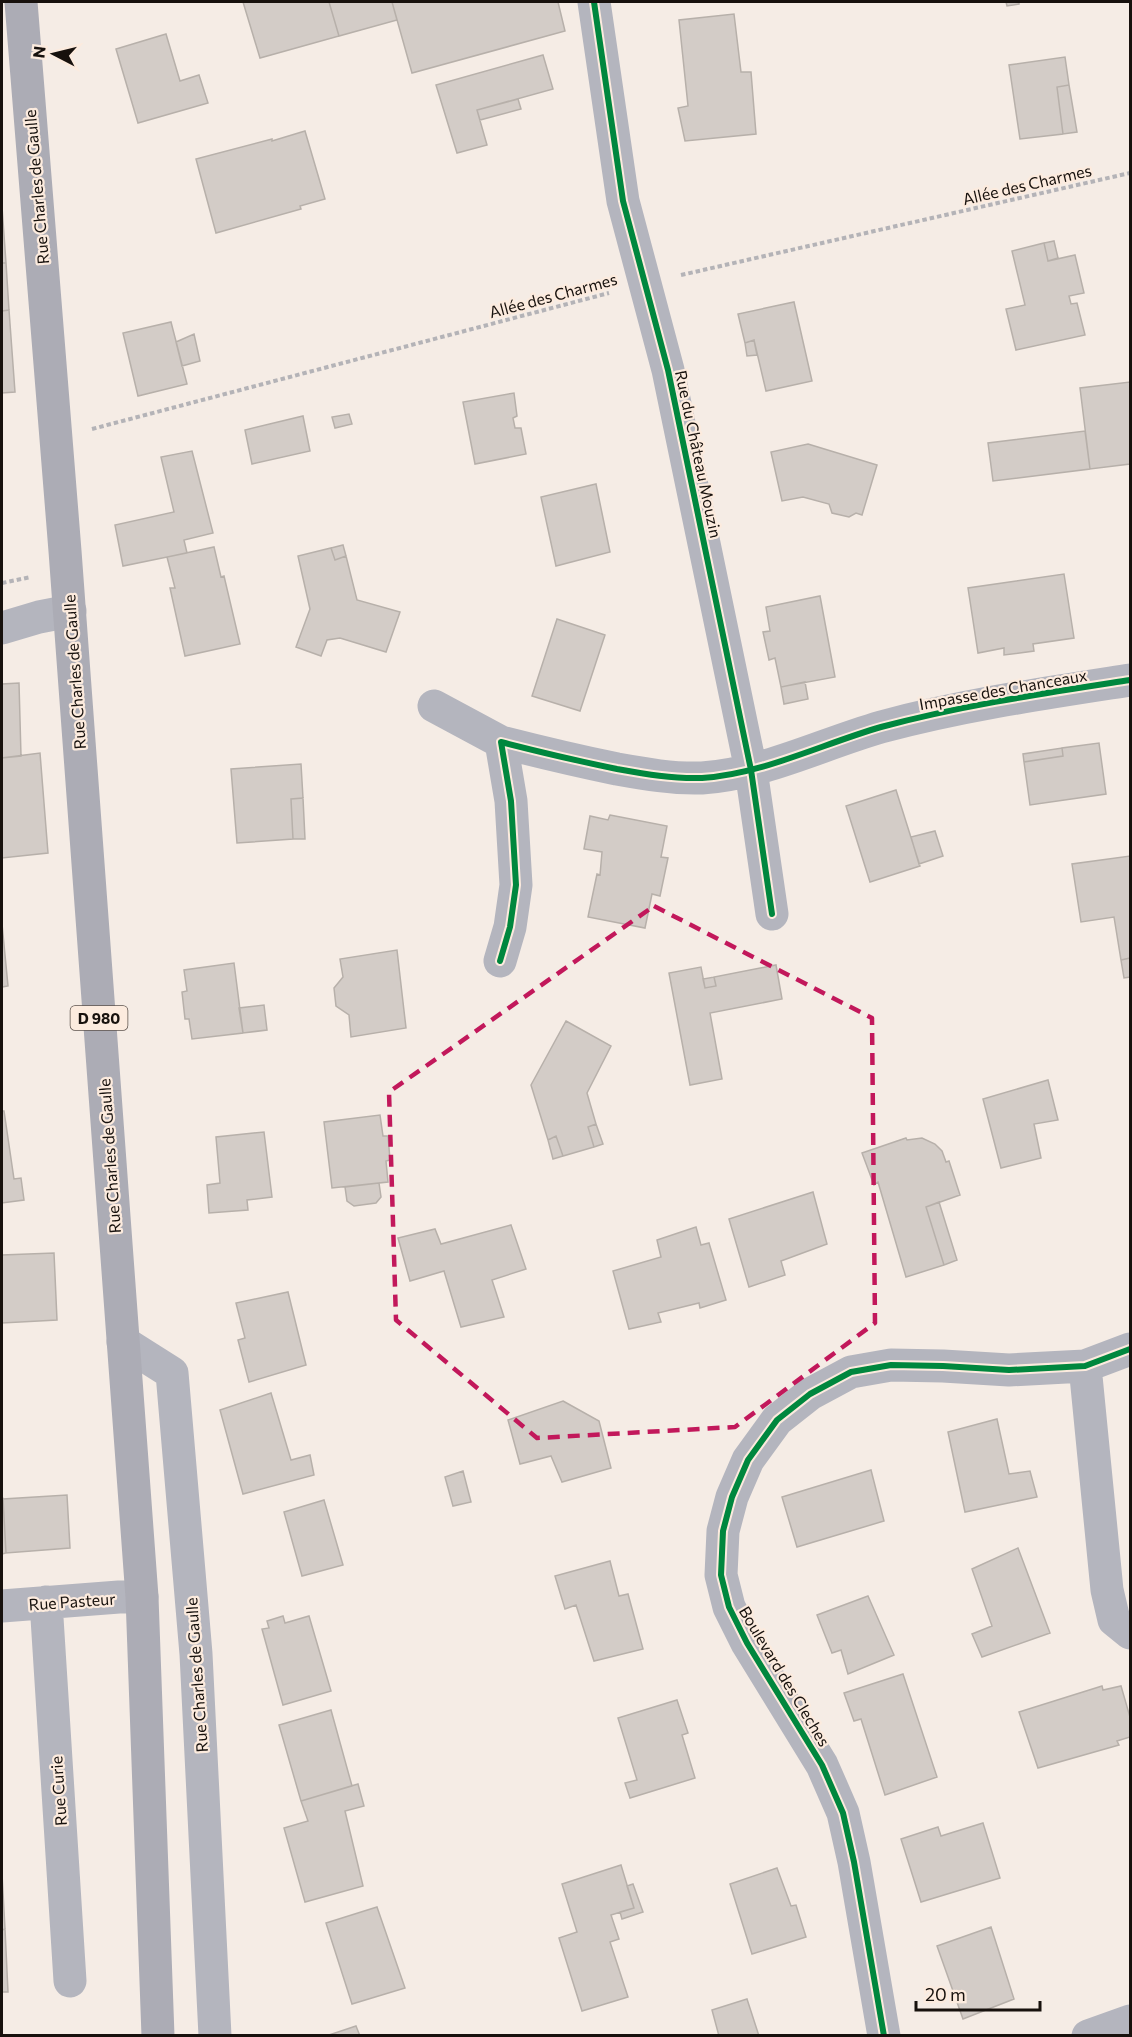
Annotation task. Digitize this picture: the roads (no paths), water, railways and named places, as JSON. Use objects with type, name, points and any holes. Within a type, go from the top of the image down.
[{"type":"main road","name":"Rue Charles de Gaulle","points":[[21,2],[70,611],[142,1597],[158,2036]]},
{"type":"street","name":"Rue du Château Mouzin","points":[[594,2],[623,201],[668,370],[751,770],[772,914]]},
{"type":"street","points":[[2,627],[70,611]]},
{"type":"street","name":"Impasse des Chanceaux","points":[[434,706],[501,742],[568,760],[673,778],[720,776],[751,770],[867,731],[941,711],[1131,680]]},
{"type":"street","points":[[500,961],[510,927],[516,885],[511,801],[501,742]]},
{"type":"street","name":"Rue Charles de Gaulle","points":[[123,1342],[172,1373],[196,1654],[215,2036]]},
{"type":"street","name":"Boulevard des Cleches","points":[[884,2036],[854,1862],[843,1813],[822,1765],[747,1643],[729,1607],[721,1575],[723,1531],[732,1497],[748,1460],[777,1420],[810,1394],[850,1372],[891,1365],[1009,1370],[1085,1366],[1131,1349]]},
{"type":"street","points":[[1085,1366],[1107,1590],[1114,1620],[1131,1633]]},
{"type":"street","name":"Rue Pasteur","points":[[2,1606],[142,1597]]},
{"type":"street","name":"Rue Curie","points":[[46,1602],[70,1981]]},
{"type":"street","points":[[1088,2036],[1131,2021]]}]
